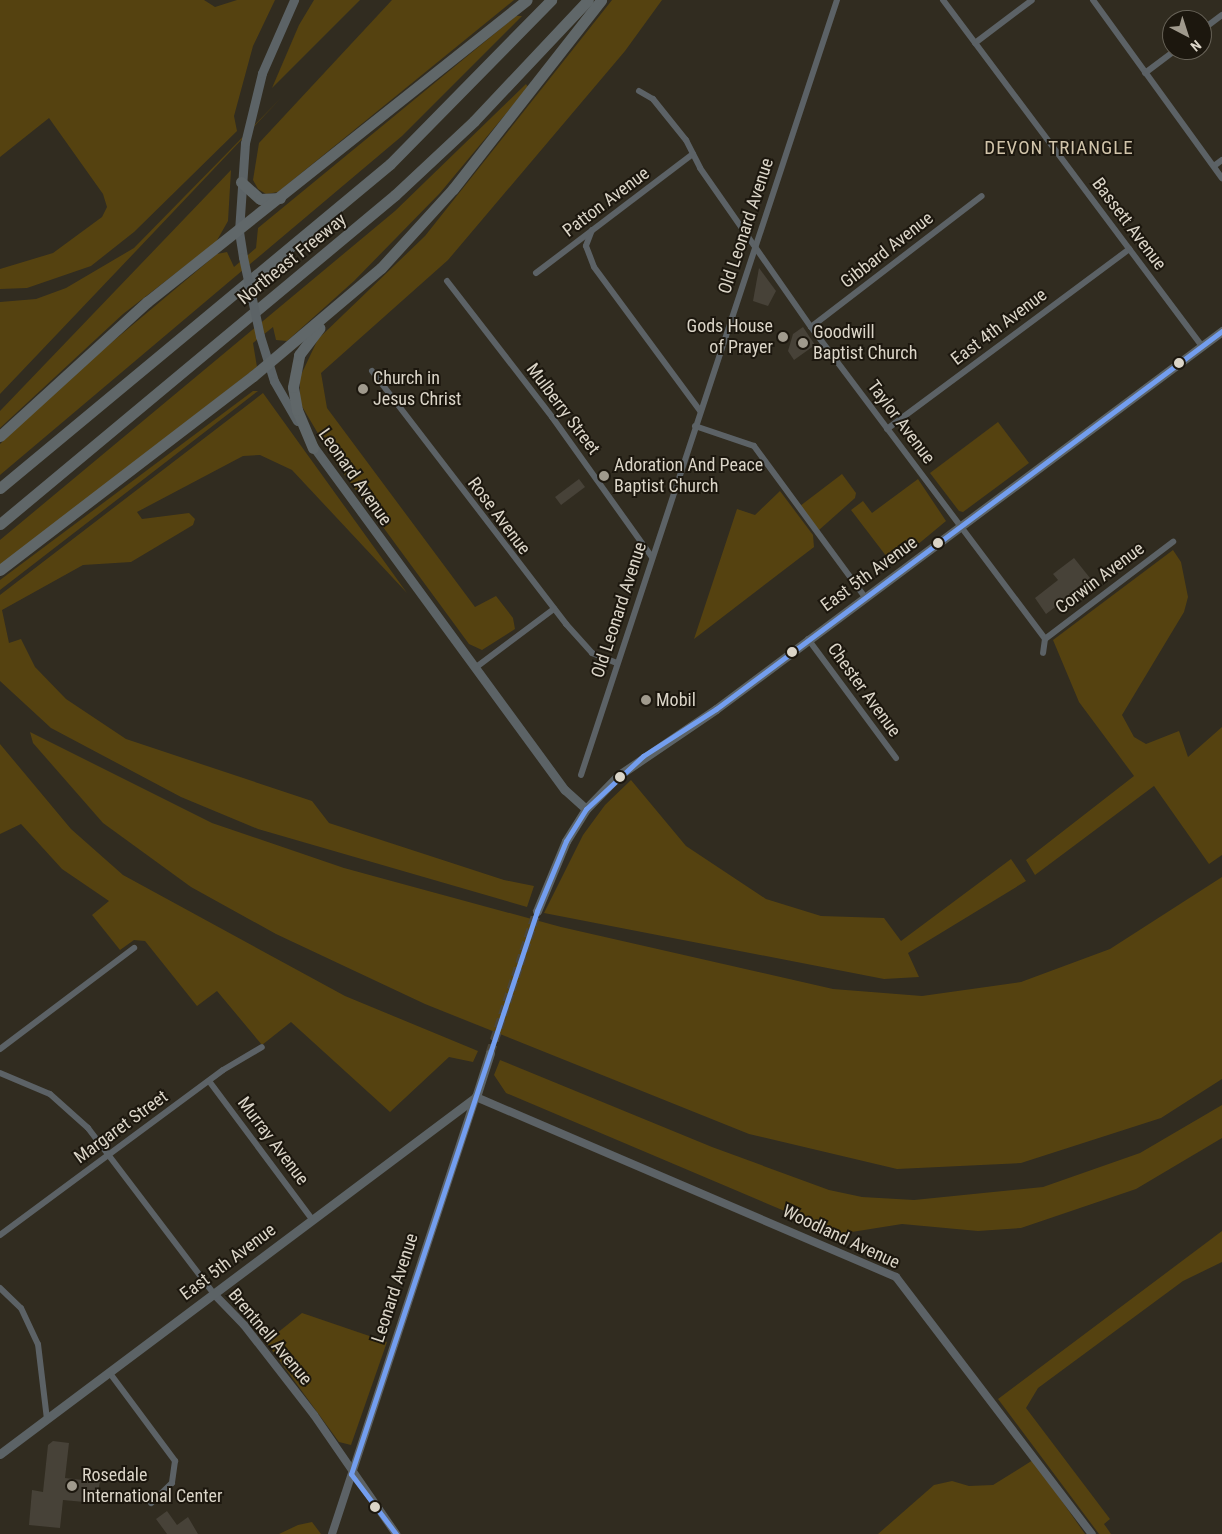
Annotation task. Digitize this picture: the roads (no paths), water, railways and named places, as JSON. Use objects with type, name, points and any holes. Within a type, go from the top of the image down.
[{"type":"highway","points":[[0,436],[147,302],[284,197],[527,0]]},
{"type":"highway","name":"Northeast Freeway","points":[[0,488],[390,164],[551,0]]},
{"type":"highway","name":"Northeast Freeway","points":[[0,524],[401,188],[474,121],[588,0]]},
{"type":"highway","points":[[313,448],[294,398],[296,365],[308,339],[453,189],[601,0]]},
{"type":"highway","points":[[241,182],[260,199],[284,197]]},
{"type":"highway","points":[[0,570],[267,363],[365,282]]},
{"type":"main road","name":"Leonard Avenue","points":[[294,0],[272,46],[256,99],[241,182],[239,231],[242,257],[267,363],[313,448],[565,790],[586,809]]},
{"type":"main road","name":"East 5th Avenue","points":[[586,809],[643,756],[716,709],[1222,331]]},
{"type":"main road","points":[[537,911],[566,841],[586,809]]},
{"type":"main road","name":"Leonard Avenue","points":[[476,1097],[490,1053]]},
{"type":"main road","name":"East 5th Avenue","points":[[0,1454],[476,1097]]},
{"type":"street","name":"Old Leonard Avenue","points":[[581,775],[754,245],[837,0]]},
{"type":"street","name":"Bassett Avenue","points":[[943,0],[1202,346]]},
{"type":"street","points":[[975,43],[1032,0]]},
{"type":"street","points":[[1092,0],[1222,178]]},
{"type":"street","points":[[1145,73],[1163,60]]},
{"type":"street","name":"Taylor Avenue","points":[[639,91],[665,110],[754,245],[811,327],[1045,638]]},
{"type":"street","name":"Patton Avenue","points":[[536,273],[693,154]]},
{"type":"street","points":[[1214,166],[1222,160]]},
{"type":"street","name":"Gibbard Avenue","points":[[811,327],[982,196]]},
{"type":"street","points":[[592,230],[586,246],[594,266],[700,411]]},
{"type":"street","name":"East 4th Avenue","points":[[888,429],[1129,250]]},
{"type":"street","name":"Mulberry Street","points":[[447,281],[652,557]]},
{"type":"street","name":"Rose Avenue","points":[[372,371],[554,609],[592,653],[617,663]]},
{"type":"street","points":[[695,426],[754,446],[865,597]]},
{"type":"street","name":"Corwin Avenue","points":[[1045,638],[1173,542]]},
{"type":"street","points":[[476,668],[554,609]]},
{"type":"street","points":[[1043,653],[1045,638]]},
{"type":"street","name":"Chester Avenue","points":[[808,639],[896,758]]},
{"type":"street","points":[[0,1049],[134,948]]},
{"type":"street","name":"Margaret Street","points":[[0,1235],[209,1081],[262,1047]]},
{"type":"street","name":"Brentnell Avenue","points":[[0,1073],[50,1094],[88,1128],[214,1294],[258,1340],[337,1447],[351,1474],[396,1534]]},
{"type":"street","name":"Murray Avenue","points":[[209,1081],[312,1219]]},
{"type":"street","name":"Leonard Avenue","points":[[332,1534],[476,1097]]},
{"type":"street","name":"Woodland Avenue","points":[[476,1097],[896,1277],[1092,1534]]},
{"type":"street","points":[[0,1288],[22,1308],[38,1344],[47,1419]]},
{"type":"street","points":[[109,1372],[175,1461],[172,1483],[151,1503]]},
{"type":"tunnel","points":[[490,1053],[537,911]]},
{"type":"place","name":"Gods House of Prayer","points":[[783,337]]},
{"type":"place","name":"Goodwill Baptist Church","points":[[803,343]]},
{"type":"place","name":"Church in Jesus Christ","points":[[363,389]]},
{"type":"place","name":"Adoration And Peace Baptist Church","points":[[604,476]]},
{"type":"place","name":"Mobil","points":[[646,700]]},
{"type":"place","name":"Rosedale International Center","points":[[72,1486]]},
{"type":"district","name":"DEVON TRIANGLE","points":[[1059,148]]}]
